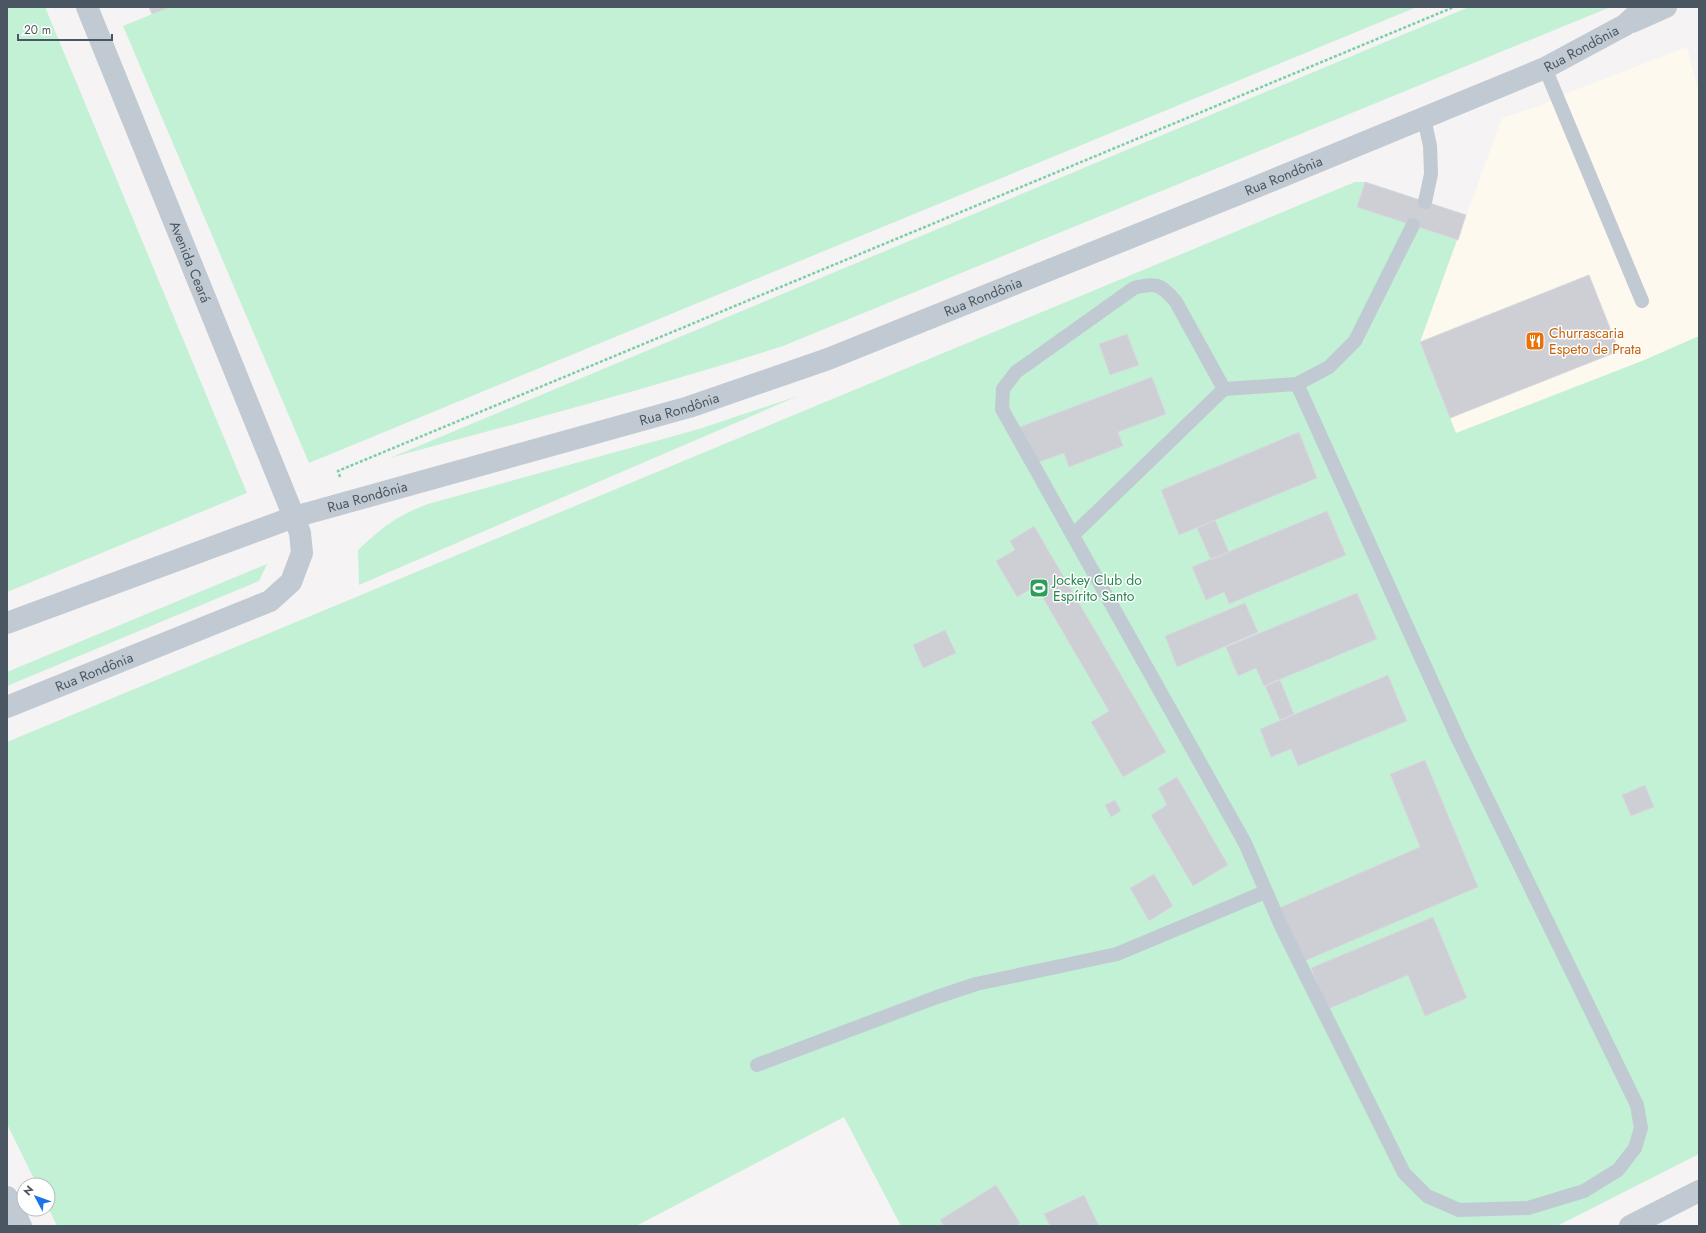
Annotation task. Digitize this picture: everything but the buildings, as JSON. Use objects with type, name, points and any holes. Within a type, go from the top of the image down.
[{"type":"street","name":"Avenida Ceará","points":[[87,7],[294,516]]},
{"type":"street","name":"Rua Rondônia","points":[[7,623],[294,516],[689,407],[828,359],[1545,68],[1625,25],[1644,7]]},
{"type":"street","points":[[1625,25],[1666,7]]},
{"type":"street","name":"Rua Rondônia","points":[[7,707],[270,600],[291,582],[302,553],[300,533],[294,516]]},
{"type":"street","points":[[1630,1226],[1699,1191]]},
{"type":"street","points":[[7,1197],[21,1226]]},
{"type":"lane","points":[[1545,68],[1642,301]]},
{"type":"lane","points":[[1424,118],[1430,146],[1431,174],[1425,202]]},
{"type":"lane","points":[[1073,536],[1224,389],[1297,384],[1329,367],[1355,341],[1413,225]]},
{"type":"lane","points":[[1224,389],[1176,302],[1166,289],[1150,284],[1134,288],[1016,372],[1003,389],[1002,410],[1245,843],[1265,892],[1288,940],[1404,1173],[1427,1196],[1459,1210],[1528,1208],[1584,1191],[1618,1170],[1635,1148],[1641,1128],[1636,1105],[1458,739],[1297,384]]},
{"type":"lane","points":[[756,1065],[963,988],[1117,954],[1265,892]]},
{"type":"path","points":[[349,501],[338,471],[1454,7]]},
{"type":"shaded area","points":[[1687,47],[1699,93],[1699,336],[1642,361],[1456,433],[1420,342],[1502,118],[1542,105],[1557,97]]},
{"type":"green space","points":[[7,7],[45,7],[247,493],[7,592]]},
{"type":"green space","points":[[170,7],[1417,7],[309,463],[123,26]]},
{"type":"green space","points":[[1469,7],[1608,8],[783,346],[538,418],[390,458]]},
{"type":"green space","name":"Jockey Club do Espírito Santo","points":[[1355,182],[1365,182],[1466,215],[1420,342],[1456,433],[1642,361],[1699,336],[1699,1154],[1557,1226],[901,1226],[844,1117],[636,1226],[57,1226],[53,1217],[56,1217],[56,1177],[33,1177],[7,1124],[7,742]]},
{"type":"green space","points":[[798,396],[359,585],[358,550],[390,523],[417,508],[699,429]]},
{"type":"green space","points":[[267,564],[259,581],[7,686],[7,672]]},
{"type":"place","name":"Churrascaria Espeto de Prata","points":[[1535,341]]},
{"type":"place","name":"Jockey Club do Espírito Santo","points":[[1039,588]]}]
